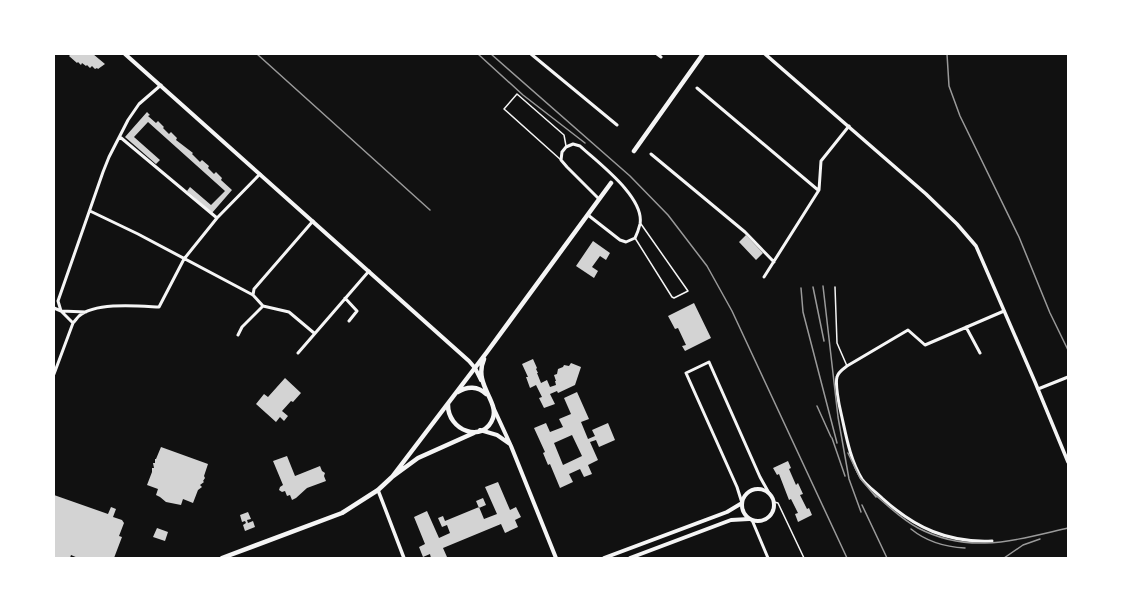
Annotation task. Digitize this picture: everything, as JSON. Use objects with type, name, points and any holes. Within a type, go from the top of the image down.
[{"type":"main road","points":[[126,54],[369,271],[475,368],[511,446],[556,558]]},
{"type":"main road","points":[[634,150],[704,54]]},
{"type":"main road","points":[[392,477],[487,352],[611,183]]},
{"type":"main road","points":[[482,383],[482,364],[487,352]]},
{"type":"main road","points":[[457,392],[463,389],[474,388],[484,392],[489,397]]},
{"type":"main road","points":[[448,404],[449,414],[456,425],[467,431],[478,431],[497,435],[511,446]]},
{"type":"main road","points":[[222,558],[353,507],[378,490],[392,477],[418,458],[488,425],[491,422],[494,408]]},
{"type":"main road","points":[[604,558],[728,512],[742,503],[746,495],[753,490],[761,489],[769,493],[774,502],[773,512],[762,521],[731,520],[630,558]]},
{"type":"main road","points":[[742,503],[743,509],[750,520]]},
{"type":"street","points":[[531,54],[617,125]]},
{"type":"street","points":[[657,54],[661,57]]},
{"type":"street","points":[[765,54],[926,194],[976,246],[1068,462]]},
{"type":"street","points":[[73,323],[61,311],[58,302],[103,172],[128,120],[139,104],[161,85]]},
{"type":"street","points":[[697,88],[819,190]]},
{"type":"street","points":[[764,277],[819,190],[821,161],[849,126]]},
{"type":"street","points":[[120,137],[217,218]]},
{"type":"street","points":[[588,214],[620,240],[626,242],[635,238],[640,223],[640,214],[637,206],[625,187],[580,146],[573,144],[566,147],[562,152],[561,160],[599,199]]},
{"type":"street","points":[[651,154],[745,232],[774,262]]},
{"type":"street","points":[[54,374],[73,323],[78,316],[86,312],[109,306],[159,307],[184,259],[217,218],[260,174]]},
{"type":"street","points":[[90,211],[138,234],[253,295],[263,306],[289,312],[314,333]]},
{"type":"street","points":[[253,295],[254,290],[313,221]]},
{"type":"street","points":[[298,354],[314,333],[369,271]]},
{"type":"street","points":[[345,298],[357,311],[349,321]]},
{"type":"street","points":[[238,334],[242,327],[263,306]]},
{"type":"street","points":[[54,308],[61,311],[86,312]]},
{"type":"street","points":[[992,541],[971,541],[960,539],[937,534],[923,528],[902,515],[864,481],[851,456],[840,408],[837,377],[840,371],[847,366],[908,330],[925,345],[1004,311]]},
{"type":"street","points":[[966,327],[980,353]]},
{"type":"street","points":[[742,503],[737,487],[686,373],[709,362],[760,477],[769,493]]},
{"type":"street","points":[[1038,389],[1068,377]]},
{"type":"street","points":[[378,490],[404,558]]},
{"type":"street","points":[[750,520],[768,558]]},
{"type":"lane","points":[[561,160],[504,109],[517,94],[564,135],[566,147]]},
{"type":"lane","points":[[635,238],[672,297],[674,298],[688,291],[640,223]]},
{"type":"lane","points":[[834,287],[837,343],[847,366]]},
{"type":"lane","points":[[774,502],[778,503],[804,558]]},
{"type":"building","points":[[71,54],[93,54],[105,64],[98,69],[95,69],[92,66],[90,68],[82,63],[81,65],[78,62],[77,63],[69,56]]},
{"type":"building","points":[[147,112],[150,115],[148,116],[156,123],[158,121],[169,134],[171,132],[177,138],[176,140],[193,153],[192,154],[200,162],[202,160],[209,166],[208,168],[214,174],[216,172],[222,178],[221,180],[232,190],[212,213],[187,191],[190,187],[211,205],[225,191],[148,122],[134,137],[160,160],[156,164],[125,137]]},
{"type":"building","points":[[746,235],[763,253],[756,260],[739,242]]},
{"type":"building","points":[[593,241],[610,253],[606,260],[600,256],[592,267],[598,271],[594,278],[576,266]]},
{"type":"building","points":[[694,303],[711,338],[685,351],[682,346],[686,345],[678,328],[675,329],[668,316]]},
{"type":"building","points":[[533,359],[541,383],[547,380],[550,387],[556,385],[554,375],[557,374],[558,369],[564,365],[569,366],[571,363],[581,367],[575,385],[558,393],[557,391],[550,394],[555,404],[544,408],[539,398],[542,397],[536,385],[530,388],[526,377],[528,377],[522,364]]},
{"type":"building","points":[[285,378],[301,393],[282,411],[288,416],[284,421],[280,417],[276,422],[256,404],[264,394],[268,397]]},
{"type":"building","points":[[577,392],[589,419],[581,422],[588,439],[595,436],[592,430],[608,423],[615,440],[599,447],[596,440],[590,442],[598,460],[588,465],[592,474],[584,477],[580,469],[569,474],[573,482],[560,488],[550,464],[548,465],[543,453],[545,452],[534,428],[546,423],[550,432],[563,427],[559,419],[571,414],[564,398]],"holes":[[[572,435],[582,456],[563,465],[554,443]]]},
{"type":"building","points":[[161,447],[208,464],[204,476],[204,482],[200,485],[202,487],[198,490],[193,503],[183,499],[181,505],[166,502],[156,495],[158,489],[147,485],[152,468],[154,468],[153,463],[155,463],[155,459]]},
{"type":"building","points":[[287,456],[295,476],[320,466],[322,471],[325,473],[324,476],[326,481],[307,488],[292,500],[290,495],[287,496],[285,491],[282,492],[279,490],[283,485],[273,461]]},
{"type":"building","points":[[788,461],[791,468],[789,469],[796,485],[798,483],[803,494],[800,495],[807,509],[809,508],[812,515],[798,522],[795,514],[798,513],[791,499],[789,500],[779,474],[777,475],[773,468]]},
{"type":"building","points":[[498,482],[510,510],[516,507],[521,517],[515,520],[518,527],[505,533],[501,524],[443,548],[447,557],[431,558],[430,554],[423,557],[419,547],[425,544],[414,517],[427,511],[439,538],[450,533],[447,525],[442,527],[438,518],[443,516],[445,521],[479,507],[484,519],[497,514],[485,487]]},
{"type":"building","points":[[54,495],[108,514],[111,507],[116,509],[113,517],[122,520],[124,523],[119,536],[122,537],[114,558],[78,558],[71,555],[70,558],[54,558]]},
{"type":"building","points":[[483,498],[486,505],[479,508],[476,501]]},
{"type":"building","points":[[248,512],[251,519],[247,520],[248,523],[253,521],[255,527],[245,531],[243,525],[246,523],[245,521],[242,522],[240,515]]},
{"type":"building","points":[[157,528],[168,532],[165,541],[153,537]]},
{"type":"railway","points":[[257,54],[430,210]]},
{"type":"railway","points":[[478,54],[523,95],[585,143]]},
{"type":"railway","points":[[491,54],[630,176],[668,215],[707,266],[732,311],[847,558]]},
{"type":"railway","points":[[947,54],[949,86],[960,116],[1019,237],[1050,313],[1068,350]]},
{"type":"railway","points":[[823,286],[838,417],[849,479],[861,512]]},
{"type":"railway","points":[[813,287],[824,341]]},
{"type":"railway","points":[[801,288],[803,312],[837,443]]},
{"type":"railway","points":[[817,406],[831,437]]},
{"type":"railway","points":[[832,438],[845,476]]},
{"type":"railway","points":[[848,453],[860,478],[876,497]]},
{"type":"railway","points":[[872,492],[894,512],[918,528],[937,536],[956,541],[993,543],[1030,537],[1068,528]]},
{"type":"railway","points":[[862,505],[887,558]]},
{"type":"railway","points":[[911,529],[917,534],[936,543],[965,548]]},
{"type":"railway","points":[[1004,558],[1023,545],[1040,539]]}]
